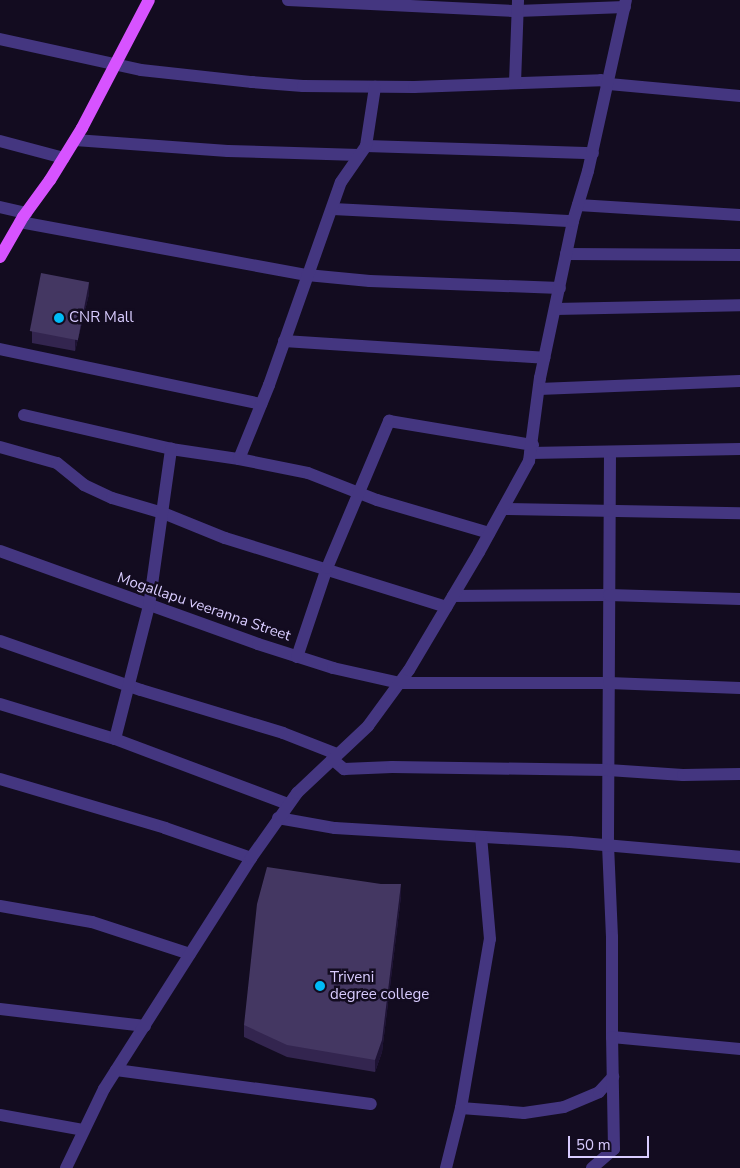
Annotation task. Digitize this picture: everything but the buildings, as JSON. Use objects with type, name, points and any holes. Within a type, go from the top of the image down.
[{"type":"main road","points":[[0,257],[23,217],[75,140],[117,64],[149,0]]},
{"type":"street","points":[[66,1168],[104,1089],[250,858],[296,793],[368,726],[400,683],[489,534],[532,449],[544,358],[560,288],[572,221],[593,153],[625,4],[517,6],[288,0]]},
{"type":"street","points":[[514,84],[517,6]]},
{"type":"street","points":[[0,39],[142,70],[252,82],[375,87],[602,80],[609,84],[740,96]]},
{"type":"street","points":[[239,459],[342,182],[362,151],[375,87]]},
{"type":"street","points":[[75,140],[228,151],[593,153]]},
{"type":"street","points":[[0,141],[64,158]]},
{"type":"street","points":[[578,205],[740,215]]},
{"type":"street","points":[[0,207],[23,217],[307,275],[370,281],[560,288]]},
{"type":"street","points":[[333,209],[572,221]]},
{"type":"street","points":[[566,254],[740,255]]},
{"type":"street","points":[[555,309],[740,305]]},
{"type":"street","points":[[284,342],[544,358]]},
{"type":"street","points":[[0,349],[261,404]]},
{"type":"street","points":[[539,389],[740,381]]},
{"type":"street","points":[[24,415],[172,449],[239,459],[308,473],[359,493],[489,534]]},
{"type":"street","points":[[298,657],[327,568],[390,421],[532,449],[610,452],[740,449]]},
{"type":"street","points":[[0,447],[57,463],[84,485],[112,498],[163,513],[225,538],[450,602],[609,595],[740,599]]},
{"type":"street","points":[[115,739],[149,606],[172,449]]},
{"type":"street","points":[[592,1168],[614,1149],[612,936],[608,845],[610,452]]},
{"type":"street","points":[[503,509],[740,513]]},
{"type":"street","name":"Mogallapu veeranna Street","points":[[0,551],[149,606],[298,657],[333,668],[400,683],[609,683],[740,688]]},
{"type":"street","points":[[0,641],[128,686],[283,733],[335,757],[344,769],[392,767],[740,774]]},
{"type":"street","points":[[0,704],[115,739],[288,804]]},
{"type":"street","points":[[0,779],[165,828],[250,858]]},
{"type":"street","points":[[278,818],[335,828],[608,845],[740,857]]},
{"type":"street","points":[[446,1168],[461,1108],[490,939],[481,837]]},
{"type":"street","points":[[0,906],[92,922],[190,954]]},
{"type":"street","points":[[0,1009],[145,1026]]},
{"type":"street","points":[[612,1037],[740,1049]]},
{"type":"street","points":[[116,1070],[371,1104]]},
{"type":"street","points":[[461,1108],[524,1113],[564,1107],[599,1092],[613,1077]]},
{"type":"street","points":[[0,1114],[83,1130]]},
{"type":"place","name":"CNR Mall","points":[[59,318]]},
{"type":"place","name":"Triveni degree college","points":[[320,986]]}]
